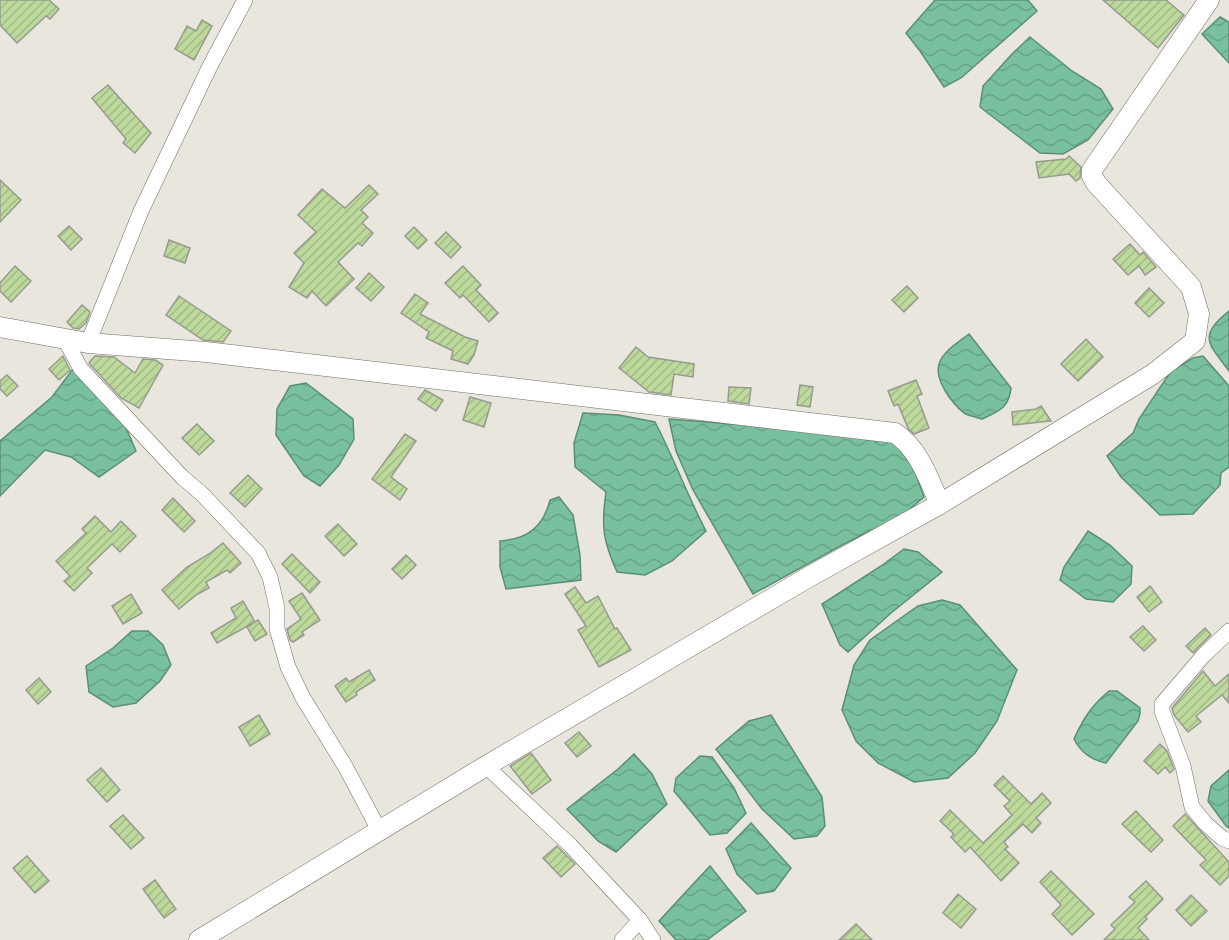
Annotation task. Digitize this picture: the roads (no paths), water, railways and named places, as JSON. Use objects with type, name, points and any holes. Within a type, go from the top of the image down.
[{"type":"street","points":[[88,343],[141,211],[210,66],[245,0]]},
{"type":"street","points":[[199,940],[486,766],[807,578],[940,504],[1153,374],[1195,341],[1199,314],[1191,287],[1096,183],[1092,170],[1209,0]]},
{"type":"street","points":[[0,327],[88,343],[206,352],[895,433],[907,441],[916,452],[940,504]]},
{"type":"street","points":[[64,338],[81,369],[182,477],[202,494],[258,553],[270,578],[277,608],[277,629],[288,667],[303,698],[345,766],[379,830]]},
{"type":"street","points":[[1229,631],[1203,656],[1162,704],[1162,711],[1183,766],[1192,807],[1205,823],[1229,841]]},
{"type":"street","points":[[486,766],[570,845],[640,920],[653,940]]},
{"type":"street","points":[[622,940],[640,920]]},
{"type":"water","points":[[935,0],[1028,0],[1037,11],[961,78],[944,87],[906,33]]},
{"type":"water","points":[[1220,17],[1229,22],[1229,63],[1202,34]]},
{"type":"water","points":[[1030,37],[1072,71],[1101,89],[1113,109],[1088,140],[1063,154],[1040,153],[980,107],[983,86]]},
{"type":"water","points":[[1229,311],[1229,371],[1212,347],[1210,334],[1213,327]]},
{"type":"water","points":[[969,334],[1011,388],[1005,404],[998,411],[982,419],[959,409],[945,391],[939,377],[941,359]]},
{"type":"water","points":[[1203,356],[1229,386],[1229,467],[1221,473],[1220,485],[1193,514],[1160,515],[1121,477],[1107,456],[1133,433],[1139,419],[1171,371],[1193,358]]},
{"type":"water","points":[[73,369],[123,421],[136,451],[99,477],[71,457],[45,450],[0,496],[0,441],[52,397]]},
{"type":"water","points":[[306,383],[353,419],[354,439],[339,465],[320,486],[304,476],[276,435],[277,409],[290,386]]},
{"type":"water","points":[[583,413],[619,415],[655,422],[706,531],[672,561],[645,575],[617,572],[604,533],[606,492],[575,467],[574,443]]},
{"type":"water","points":[[669,419],[892,439],[913,466],[924,497],[903,515],[844,544],[753,594],[693,490],[676,451]]},
{"type":"water","points":[[559,497],[573,515],[580,555],[581,580],[506,589],[500,567],[500,541],[519,538],[533,530],[543,518],[550,500]]},
{"type":"water","points":[[1088,531],[1110,545],[1132,566],[1131,584],[1113,602],[1086,599],[1060,580],[1064,567]]},
{"type":"water","points":[[904,549],[918,552],[942,572],[891,613],[848,652],[840,645],[822,604]]},
{"type":"water","points":[[942,600],[960,605],[1017,670],[997,721],[975,753],[948,778],[914,782],[878,763],[856,741],[842,710],[854,665],[870,640],[918,606]]},
{"type":"water","points":[[132,631],[148,631],[163,645],[171,665],[160,681],[136,703],[113,707],[89,692],[86,666],[113,648]]},
{"type":"water","points":[[1109,691],[1117,691],[1140,708],[1140,714],[1138,721],[1106,763],[1087,755],[1074,739],[1088,713]]},
{"type":"water","points":[[771,715],[822,797],[825,826],[817,836],[794,839],[762,809],[716,749],[749,721]]},
{"type":"water","points":[[634,754],[652,774],[667,804],[616,852],[598,841],[567,809]]},
{"type":"water","points":[[700,756],[712,757],[734,788],[746,813],[727,833],[710,835],[674,791],[676,778]]},
{"type":"water","points":[[1229,770],[1229,828],[1208,801],[1211,786]]},
{"type":"water","points":[[751,823],[791,868],[774,891],[757,894],[737,874],[726,849]]},
{"type":"water","points":[[710,866],[746,911],[707,940],[676,940],[659,921]]}]
